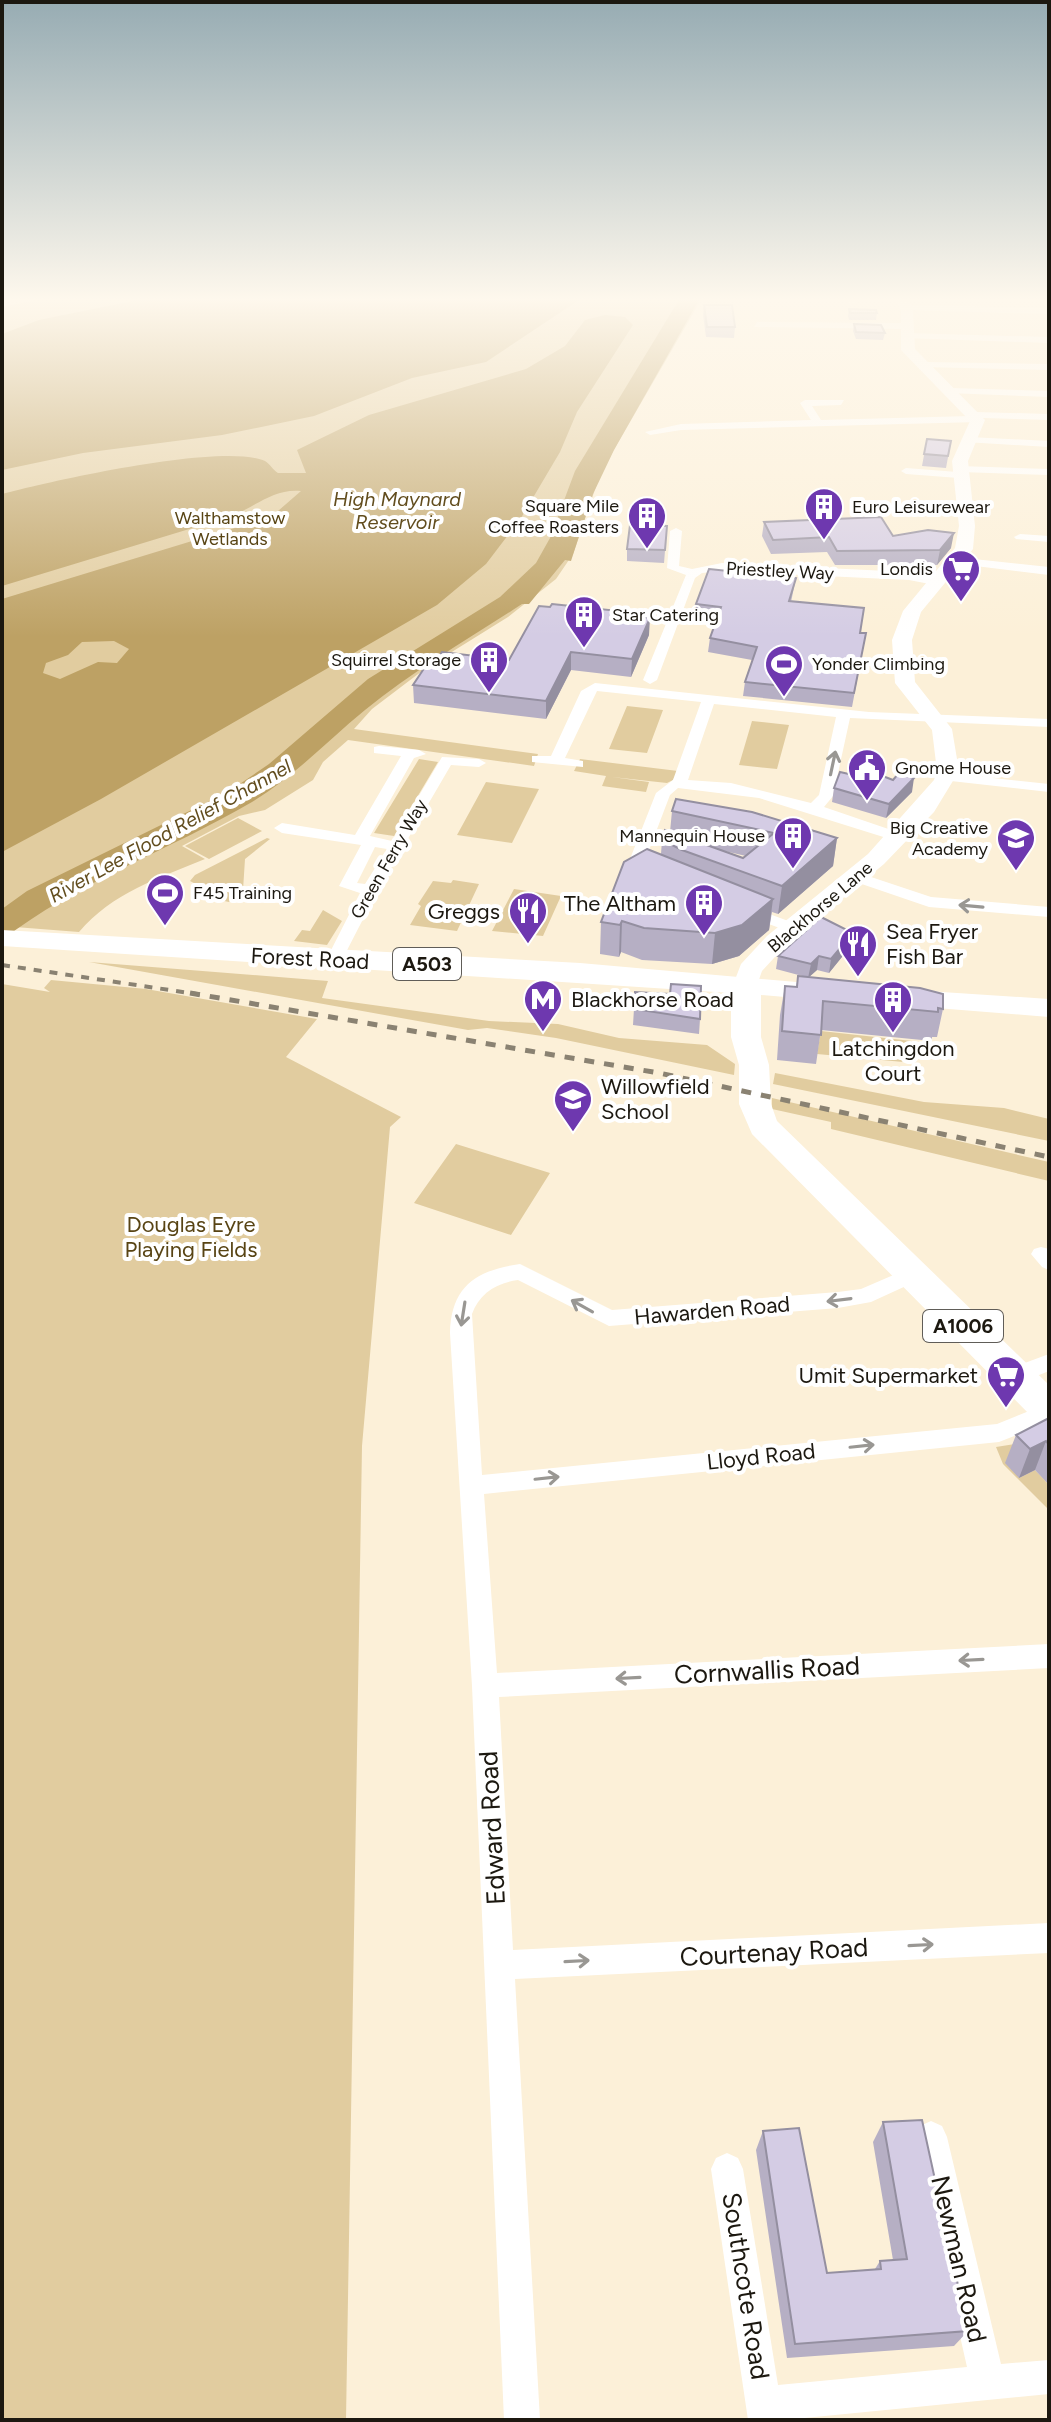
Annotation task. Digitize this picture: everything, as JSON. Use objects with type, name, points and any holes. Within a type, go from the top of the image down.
[{"type":"main road","points":[[947,777],[942,729],[905,683],[902,653],[908,618],[935,581],[962,554],[967,538],[959,472],[969,440],[976,431],[976,417],[970,411]]},
{"type":"main road","name":"Blackhorse Lane","points":[[746,985],[753,966],[898,837],[934,798],[947,777]]},
{"type":"main road","name":"Forest Road","points":[[13,939],[580,972],[1049,1008]]},
{"type":"main road","name":"A1006","points":[[746,985],[746,1037],[754,1065],[757,1110],[776,1140],[1049,1411]]},
{"type":"street","points":[[810,411],[818,423]]},
{"type":"street","points":[[650,432],[681,427],[1049,417]]},
{"type":"street","points":[[969,440],[1049,444]]},
{"type":"street","points":[[906,471],[1049,472]]},
{"type":"street","points":[[676,531],[672,564],[693,573]]},
{"type":"street","points":[[1020,537],[1049,539]]},
{"type":"street","points":[[955,561],[1049,571]]},
{"type":"street","name":"Priestley Way","points":[[650,680],[693,573],[722,567],[909,576],[935,581]]},
{"type":"street","points":[[556,762],[590,688],[678,694],[844,713],[1049,723]]},
{"type":"street","points":[[679,784],[709,698]]},
{"type":"street","points":[[814,809],[826,796],[844,713]]},
{"type":"street","points":[[370,890],[347,886],[416,754],[379,750]]},
{"type":"street","points":[[537,759],[578,764]]},
{"type":"street","name":"Green Ferry Way","points":[[334,960],[370,890],[447,760],[479,763]]},
{"type":"street","points":[[947,777],[1043,788]]},
{"type":"street","points":[[672,884],[647,871],[638,859],[663,793],[679,784],[750,793],[814,809],[898,837]]},
{"type":"street","points":[[282,828],[372,842]]},
{"type":"street","points":[[856,877],[929,902],[1049,912]]},
{"type":"street","points":[[737,908],[793,928]]},
{"type":"street","name":"Hawarden Road","points":[[520,1272],[609,1318],[838,1300],[864,1296],[912,1275]]},
{"type":"street","name":"Edward Road","points":[[520,1272],[490,1279],[468,1295],[463,1305],[461,1333],[485,1686],[522,2420]]},
{"type":"street","points":[[1014,1376],[1049,1362]]},
{"type":"street","name":"Lloyd Road","points":[[470,1486],[999,1433],[1049,1411]]},
{"type":"street","name":"Cornwallis Road","points":[[485,1686],[1049,1656]]},
{"type":"street","name":"Courtenay Road","points":[[499,1965],[1049,1938]]},
{"type":"street","name":"Newman Road","points":[[931,2137],[988,2382]]},
{"type":"street","name":"Southcote Road","points":[[727,2169],[765,2412],[988,2382],[1049,2377]]},
{"type":"green space","name":"Walthamstow Wetlands","points":[[2,411],[636,411],[601,472],[573,554],[556,579],[508,617],[426,668],[372,709],[354,729],[538,754],[534,766],[348,740],[323,762],[313,780],[265,810],[239,816],[182,846],[205,859],[121,897],[92,918],[79,932],[2,926]]},
{"type":"green space","points":[[627,706],[663,710],[647,753],[609,749]]},
{"type":"green space","points":[[752,721],[789,725],[777,769],[739,765]]},
{"type":"green space","points":[[419,759],[438,762],[394,836],[374,833]]},
{"type":"green space","points":[[580,759],[678,771],[667,783],[612,777],[649,782],[646,792],[602,786],[606,776],[574,771]]},
{"type":"green space","points":[[486,782],[539,789],[512,843],[457,835]]},
{"type":"green space","points":[[238,818],[262,831],[209,859],[185,846]]},
{"type":"green space","points":[[270,839],[245,859],[243,890],[229,902],[201,896],[205,889],[190,881],[195,875]]},
{"type":"green space","points":[[453,880],[479,884],[457,931],[410,925],[421,906],[418,904],[433,881],[451,883]]},
{"type":"green space","points":[[514,889],[561,896],[543,936],[492,931]]},
{"type":"green space","points":[[323,910],[342,921],[327,945],[294,941],[302,930],[310,931]]},
{"type":"green space","points":[[89,962],[328,981],[322,998],[489,1021],[558,1024],[619,1038],[707,1045],[735,1064],[734,1075],[556,1038],[487,1028],[468,1030]]},
{"type":"green space","name":"Douglas Eyre Playing Fields","points":[[51,980],[146,989],[317,1019],[286,1057],[401,1117],[390,1127],[362,1446],[346,2420],[2,2420],[2,984],[50,992],[44,988]]},
{"type":"green space","points":[[821,1031],[912,1041],[914,1063],[817,1054]]},
{"type":"green space","points":[[775,1073],[924,1102],[1004,1108],[1049,1119],[1049,1141],[773,1084]]},
{"type":"green space","points":[[772,1098],[1049,1162],[1049,1181],[831,1129],[831,1122],[772,1109]]},
{"type":"green space","points":[[456,1144],[550,1173],[511,1235],[414,1203]]},
{"type":"green space","points":[[1028,1442],[1019,1478],[1035,1470],[1049,1485],[1049,1510],[1003,1464],[996,1447]]},
{"type":"water","points":[[2,411],[327,411],[222,435],[83,453],[2,470]]},
{"type":"water","name":"High Maynard Reservoir","points":[[383,411],[578,411],[560,452],[521,518],[486,564],[437,605],[101,799],[2,852],[2,599],[251,523],[278,511],[301,491],[283,492],[232,516],[2,586],[2,494],[136,466],[213,456],[244,456],[265,461],[278,473],[306,473],[297,450]],"holes":[[[114,641],[129,649],[117,663],[98,662],[60,679],[43,673],[46,663],[68,655],[82,642]]]},
{"type":"water","name":"River Lee Flood Relief Channel","points":[[611,411],[636,411],[593,494],[571,561],[565,560],[529,604],[522,604],[403,681],[252,802],[61,901],[2,940],[2,909],[27,891],[228,792],[269,764],[368,679],[500,597],[536,563],[550,538],[575,471]]},
{"type":"building","points":[[927,439],[951,441],[948,456],[924,454]]},
{"type":"building","points":[[881,517],[893,536],[928,530],[954,533],[940,550],[837,551],[829,537],[773,540],[764,522]]},
{"type":"building","points":[[630,525],[667,526],[665,550],[627,549]]},
{"type":"building","points":[[709,569],[796,578],[789,601],[864,608],[860,633],[866,633],[854,693],[745,682],[757,647],[710,638],[721,607],[696,604]]},
{"type":"building","points":[[552,604],[638,613],[637,616],[650,618],[632,659],[571,652],[546,701],[413,685],[431,658],[437,659],[442,652],[509,660],[539,606],[550,607]]},
{"type":"building","points":[[840,772],[875,780],[880,775],[893,780],[898,774],[914,778],[889,804],[834,788]]},
{"type":"building","points":[[676,799],[752,812],[837,838],[782,886],[662,840],[665,830],[743,858],[774,833],[672,811]]},
{"type":"building","points":[[647,849],[773,899],[742,925],[715,933],[644,928],[622,921],[620,925],[601,922],[624,862]]},
{"type":"building","points":[[821,917],[853,933],[831,959],[819,956],[811,964],[778,956]]},
{"type":"building","points":[[798,976],[920,988],[943,994],[943,1009],[938,1008],[938,1012],[823,1001],[821,1035],[782,1031],[785,986],[797,987]]},
{"type":"building","points":[[671,984],[701,986],[700,1019],[634,1009],[635,992],[670,994]]},
{"type":"building","points":[[1049,1418],[1049,1445],[1046,1441],[1030,1449],[1016,1435]]},
{"type":"building","points":[[922,2120],[968,2331],[795,2344],[763,2131],[799,2128],[827,2273],[881,2269],[880,2261],[907,2259],[883,2122]]},
{"type":"railway","points":[[2,965],[193,993]]},
{"type":"railway","points":[[193,993],[203,995]]},
{"type":"railway","points":[[193,993],[659,1073],[1049,1157]]},
{"type":"place","name":"Euro Leisurewear","points":[[824,541]]},
{"type":"place","name":"Square Mile Coffee Roasters","points":[[647,550]]},
{"type":"place","name":"Londis","points":[[961,603]]},
{"type":"place","name":"Star Catering","points":[[584,649]]},
{"type":"place","name":"Squirrel Storage","points":[[489,694]]},
{"type":"place","name":"Yonder Climbing","points":[[784,698]]},
{"type":"place","name":"Gnome House","points":[[867,802]]},
{"type":"place","name":"Mannequin House","points":[[793,870]]},
{"type":"place","name":"Big Creative Academy","points":[[1016,872]]},
{"type":"place","name":"F45 Training","points":[[165,927]]},
{"type":"place","name":"The Altham","points":[[704,937]]},
{"type":"place","name":"Greggs","points":[[528,945]]},
{"type":"place","name":"Sea Fryer Fish Bar","points":[[858,978]]},
{"type":"place","name":"Blackhorse Road","points":[[543,1033]]},
{"type":"place","name":"Latchingdon Court","points":[[893,1034]]},
{"type":"place","name":"Willowfield School","points":[[573,1133]]},
{"type":"place","name":"Umit Supermarket","points":[[1006,1409]]}]
